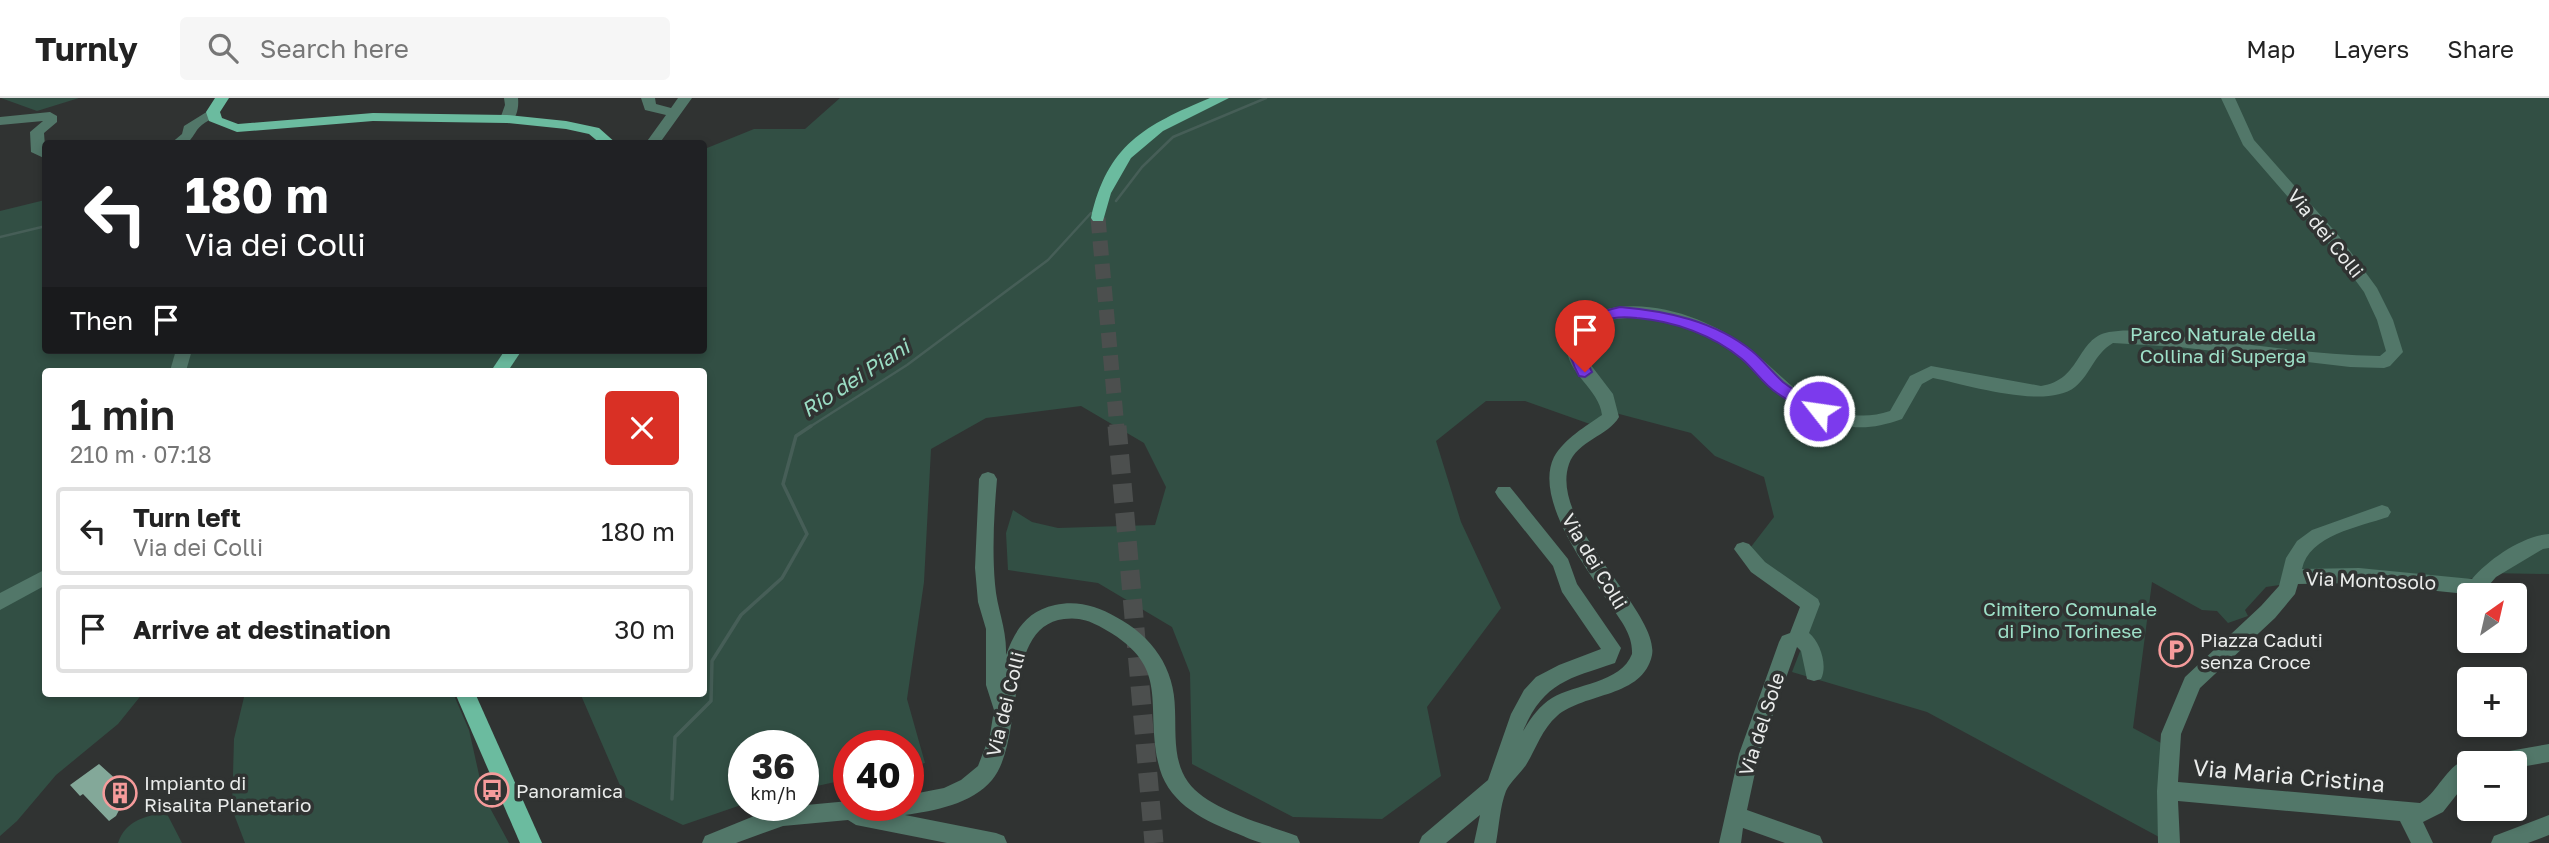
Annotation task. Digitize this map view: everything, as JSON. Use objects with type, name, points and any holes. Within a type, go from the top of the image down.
[{"type":"main road","points":[[222,98],[213,112],[216,121],[237,128],[373,117],[507,119],[594,131],[605,140]]},
{"type":"main road","points":[[1098,218],[1104,190],[1111,174],[1128,151],[1155,129],[1222,98]]},
{"type":"main road","points":[[467,697],[531,843]]},
{"type":"street","points":[[507,119],[512,106],[511,98]]},
{"type":"street","points":[[648,98],[650,107],[674,113]]},
{"type":"street","points":[[655,140],[685,98]]},
{"type":"street","name":"Via dei Colli","points":[[1430,843],[1495,789],[1515,765],[1551,709],[1630,674],[1642,654],[1640,638],[1628,616],[1563,510],[1555,481],[1562,458],[1611,417],[1608,400],[1585,372],[1574,351],[1578,333],[1596,317],[1620,312],[1650,314],[1691,324],[1723,339],[1747,355],[1780,388],[1819,411],[1866,423],[1896,415],[1916,380],[1931,372],[2041,392],[2059,391],[2073,381],[2096,343],[2110,337],[2220,345],[2358,362],[2384,362],[2395,352],[2390,332],[2358,268],[2247,141],[2228,98]]},
{"type":"street","points":[[182,140],[189,135],[189,129],[194,123],[213,112]]},
{"type":"street","points":[[0,121],[50,116],[50,122],[37,132],[38,152],[42,154]]},
{"type":"street","points":[[988,479],[984,578],[987,606],[996,627],[994,665],[1002,708]]},
{"type":"street","points":[[1485,843],[1495,789],[1507,747],[1527,704],[1541,685],[1557,674],[1608,657],[1611,648],[1569,587],[1561,565],[1550,548],[1504,492]]},
{"type":"street","name":"Via Montosolo","points":[[2171,734],[2192,683],[2268,612],[2288,589],[2295,558],[2303,546],[2318,535],[2382,512]]},
{"type":"street","name":"Via Montosolo","points":[[2289,579],[2332,575],[2389,577],[2476,587],[2489,572],[2539,542],[2549,541]]},
{"type":"street","name":"Via del Sole","points":[[1743,549],[1758,567],[1811,604],[1797,638]]},
{"type":"street","points":[[0,602],[42,578]]},
{"type":"street","name":"Via dei Colli","points":[[713,843],[780,817],[934,802],[962,793],[986,772],[998,747],[1002,708],[1011,670],[1024,634],[1045,615],[1073,609],[1099,616],[1128,634],[1147,650],[1158,667],[1166,688],[1168,760],[1181,790],[1213,813],[1289,843]]},
{"type":"street","name":"Via del Sole","points":[[1730,843],[1749,754],[1789,642],[1797,638],[1805,640],[1811,650],[1814,673]]},
{"type":"street","name":"Via Maria Cristina","points":[[2169,843],[2166,791],[2171,734]]},
{"type":"street","points":[[2527,757],[2549,753]]},
{"type":"street","points":[[2421,843],[2407,812],[2422,813],[2431,810],[2457,779]]},
{"type":"street","name":"Via Maria Cristina","points":[[2166,791],[2407,812]]},
{"type":"street","points":[[832,810],[996,843]]},
{"type":"street","points":[[1735,815],[1812,843]]},
{"type":"street","points":[[2502,843],[2549,825]]},
{"type":"green space","points":[[1,98],[79,98],[37,111]]},
{"type":"green space","points":[[840,98],[2549,98],[2549,574],[2487,573],[2475,578],[2439,583],[2342,576],[2266,587],[2245,610],[2248,616],[2228,623],[2217,611],[2202,610],[2152,582],[2133,728],[2161,743],[2159,837],[1927,712],[1792,672],[1818,605],[1747,552],[1774,517],[1764,477],[1715,456],[1691,433],[1608,411],[1604,429],[1525,401],[1486,401],[1436,441],[1461,522],[1501,608],[1427,707],[1441,776],[1382,819],[1293,817],[1192,764],[1190,673],[1172,627],[1098,583],[1008,570],[1006,533],[1013,510],[1032,522],[1058,528],[1155,525],[1166,487],[1144,443],[1081,406],[986,418],[931,449],[924,582],[907,699],[916,730],[833,730],[833,782],[819,786],[819,730],[728,730],[728,810],[683,825],[625,797],[582,697],[707,697],[707,368],[42,368],[42,697],[140,697],[118,724],[56,775],[17,821],[0,836],[0,211],[42,201],[42,354],[707,354],[707,148],[754,129],[805,129]]},
{"type":"green space","points":[[244,697],[455,697],[469,730],[484,797],[509,843],[245,843],[232,809],[234,739]]},
{"type":"green space","points":[[166,812],[182,843],[118,843],[131,824]]},
{"type":"building","name":"Impianto di Risalita Planetario","points":[[99,764],[129,791],[116,816],[109,821],[83,794],[80,796],[70,785]]},
{"type":"waterway","name":"Rio dei Piani","points":[[1116,201],[1142,167],[1173,137],[1266,98]]},
{"type":"waterway","name":"Rio dei Piani","points":[[808,428],[907,365],[1048,260],[1091,213]]},
{"type":"waterway","points":[[0,237],[42,227]]},
{"type":"waterway","name":"Rio dei Piani","points":[[672,799],[675,737],[711,701],[712,661],[741,615],[782,578],[807,534],[783,484],[796,436],[808,428]]},
{"type":"tunnel","points":[[1098,218],[1117,428]]},
{"type":"tunnel","points":[[1117,426],[1154,843]]},
{"type":"place","name":"Piazza Caduti senza Croce","points":[[2176,650]]},
{"type":"place","name":"Panoramica","points":[[492,790]]},
{"type":"place","name":"Impianto di Risalita Planetario","points":[[120,793]]},
{"type":"route","points":[[1585,372],[1574,351],[1578,333],[1596,317],[1620,312],[1650,314],[1691,324],[1723,339],[1747,355],[1780,388],[1819,411]]},
{"type":"park label","name":"Parco Naturale della Collina di Superga","points":[[2223,344]]},
{"type":"park label","name":"Cimitero Comunale di Pino Torinese","points":[[2070,619]]}]
